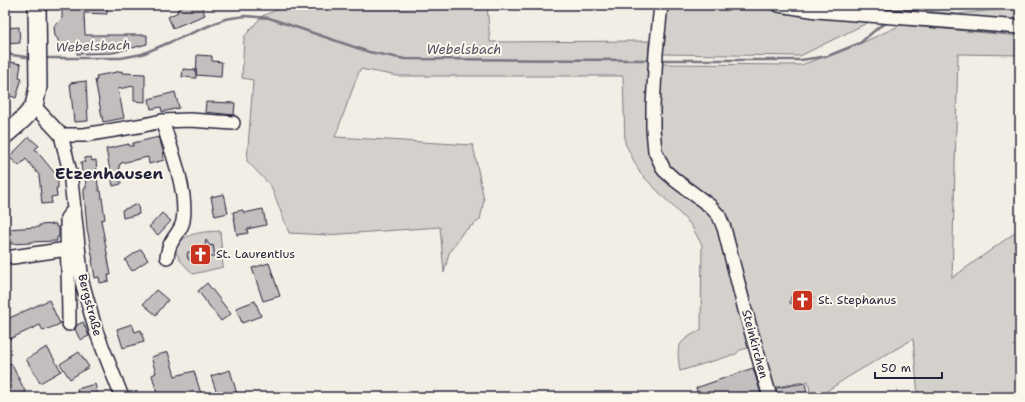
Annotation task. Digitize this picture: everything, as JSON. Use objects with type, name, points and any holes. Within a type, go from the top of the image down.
[{"type":"main road","points":[[5,135],[24,117],[33,105],[38,86],[37,5]]},
{"type":"street","name":"Steinkirchen","points":[[661,5],[655,59],[653,129],[655,151],[664,170],[710,206],[719,216],[724,228],[770,397]]},
{"type":"street","points":[[779,5],[817,11],[1020,27]]},
{"type":"street","name":"Bergstraße","points":[[33,105],[61,135],[70,172],[82,282],[96,331],[122,397]]},
{"type":"street","points":[[61,135],[84,135],[162,121],[190,120],[233,123]]},
{"type":"street","points":[[162,121],[174,161],[184,210],[181,230],[170,244],[167,258]]},
{"type":"street","name":"Bergstraße","points":[[69,324],[67,218],[74,209]]},
{"type":"street","points":[[13,257],[67,249]]},
{"type":"shaded area","points":[[272,5],[487,5],[490,42],[649,41],[648,64],[658,66],[664,64],[801,65],[855,46],[901,25],[1020,36],[1020,55],[958,54],[952,278],[1020,229],[1020,397],[918,397],[913,339],[848,377],[818,397],[811,397],[808,381],[765,389],[753,347],[740,350],[736,354],[680,371],[678,355],[680,345],[687,338],[701,330],[702,245],[691,225],[640,173],[625,143],[623,76],[398,76],[360,69],[335,137],[473,145],[484,200],[480,220],[463,232],[449,253],[444,273],[440,227],[327,235],[289,233],[271,186],[247,161],[253,80],[242,78],[244,37],[262,16],[279,9]]},
{"type":"shaded area","points":[[667,5],[742,5],[815,17],[869,22],[800,56],[663,54]]},
{"type":"shaded area","points":[[805,5],[866,5],[958,14],[1020,7],[1020,23]]},
{"type":"shaded area","points":[[910,5],[1006,5],[962,10]]},
{"type":"shaded area","points":[[220,231],[223,267],[193,274],[180,260],[175,250],[178,244],[188,236],[194,234]]},
{"type":"building","points":[[62,5],[107,5],[107,14],[84,13],[85,35],[147,35],[147,44],[113,53],[77,54],[77,50],[58,50],[58,39],[55,36],[54,26],[62,18]]},
{"type":"building","points":[[183,5],[201,5],[205,15],[173,28],[168,17],[178,12],[177,10]]},
{"type":"building","points":[[19,27],[20,43],[5,44],[5,28]]},
{"type":"building","points":[[197,55],[212,56],[212,61],[222,62],[221,77],[196,75]]},
{"type":"building","points":[[11,62],[21,64],[19,77],[22,78],[16,98],[5,94],[5,66],[10,67]]},
{"type":"building","points":[[183,69],[196,70],[196,78],[182,77]]},
{"type":"building","points":[[122,71],[122,73],[145,74],[145,102],[134,101],[134,86],[118,89],[124,118],[103,122],[95,80],[97,80],[96,76]]},
{"type":"building","points":[[86,81],[88,121],[74,122],[70,83]]},
{"type":"building","points":[[175,92],[179,108],[162,112],[161,107],[151,109],[149,99]]},
{"type":"building","points":[[206,102],[235,103],[234,115],[205,112]]},
{"type":"building","points":[[29,137],[39,146],[35,149],[58,177],[58,188],[56,188],[57,196],[51,197],[52,203],[42,204],[39,175],[26,159],[19,166],[9,157]]},
{"type":"building","points":[[159,137],[164,154],[164,160],[149,164],[148,157],[121,163],[119,165],[121,184],[113,186],[106,149],[129,144],[129,146],[133,146],[133,143]]},
{"type":"building","points":[[91,157],[92,161],[96,160],[98,187],[99,191],[101,191],[105,219],[101,220],[111,275],[108,275],[109,281],[100,283],[99,277],[95,278],[92,260],[84,193],[84,189],[86,188],[85,173],[82,173],[81,162],[85,162],[85,158]]},
{"type":"building","points":[[224,194],[228,213],[215,216],[211,197]]},
{"type":"building","points":[[138,204],[139,214],[123,218],[122,210]]},
{"type":"building","points":[[263,209],[266,225],[247,229],[248,233],[237,235],[233,212],[243,210],[244,213]]},
{"type":"building","points":[[162,213],[171,221],[158,235],[149,227]]},
{"type":"building","points":[[56,224],[56,227],[59,227],[59,237],[57,237],[57,241],[11,244],[11,239],[5,240],[5,229],[39,227],[39,225]]},
{"type":"building","name":"St. Laurentius","points":[[206,240],[210,246],[213,245],[215,256],[193,262],[188,259],[188,252],[205,246]]},
{"type":"building","points":[[141,249],[148,260],[132,271],[125,260]]},
{"type":"building","points":[[269,263],[280,296],[263,301],[252,268]]},
{"type":"building","points":[[207,283],[231,314],[221,321],[198,291]]},
{"type":"building","points":[[156,290],[168,300],[156,315],[143,304]]},
{"type":"building","name":"St. Stephanus","points":[[798,295],[813,296],[812,306],[793,305],[790,303],[791,296],[798,297]]},
{"type":"building","points":[[49,300],[60,324],[43,331],[40,325],[5,341],[5,320]]},
{"type":"building","points":[[255,301],[261,316],[242,323],[236,308]]},
{"type":"building","points":[[83,322],[89,336],[80,340],[75,329],[77,325]]},
{"type":"building","points":[[132,324],[135,332],[141,330],[144,342],[123,348],[117,329]]},
{"type":"building","points":[[47,347],[61,371],[40,383],[26,359]]},
{"type":"building","points":[[79,352],[89,367],[70,379],[60,364]]},
{"type":"building","points":[[168,352],[175,376],[194,371],[202,397],[158,397],[152,375],[156,373],[151,357]]},
{"type":"building","points":[[11,363],[26,393],[19,397],[8,397],[5,391],[5,366]]},
{"type":"building","points":[[753,368],[761,394],[753,397],[699,397],[696,388]]},
{"type":"building","points":[[230,370],[237,394],[227,397],[218,397],[211,376]]},
{"type":"building","points":[[805,383],[808,397],[778,397],[776,388]]},
{"type":"building","points":[[95,384],[98,397],[80,397],[77,389]]},
{"type":"waterway","name":"Webelsbach","points":[[908,13],[924,5]]},
{"type":"waterway","name":"Webelsbach","points":[[44,58],[121,58],[142,54],[225,19],[245,16],[269,18],[369,52],[405,59],[651,60]]},
{"type":"waterway","name":"Webelsbach","points":[[660,60],[801,60],[828,56],[860,43],[880,26],[889,22]]},
{"type":"waterway","name":"Webelsbach","points":[[5,54],[33,58]]},
{"type":"place","name":"St. Laurentius","points":[[201,254]]},
{"type":"place","name":"St. Stephanus","points":[[802,300]]},
{"type":"district","name":"Etzenhausen","points":[[109,173]]}]
